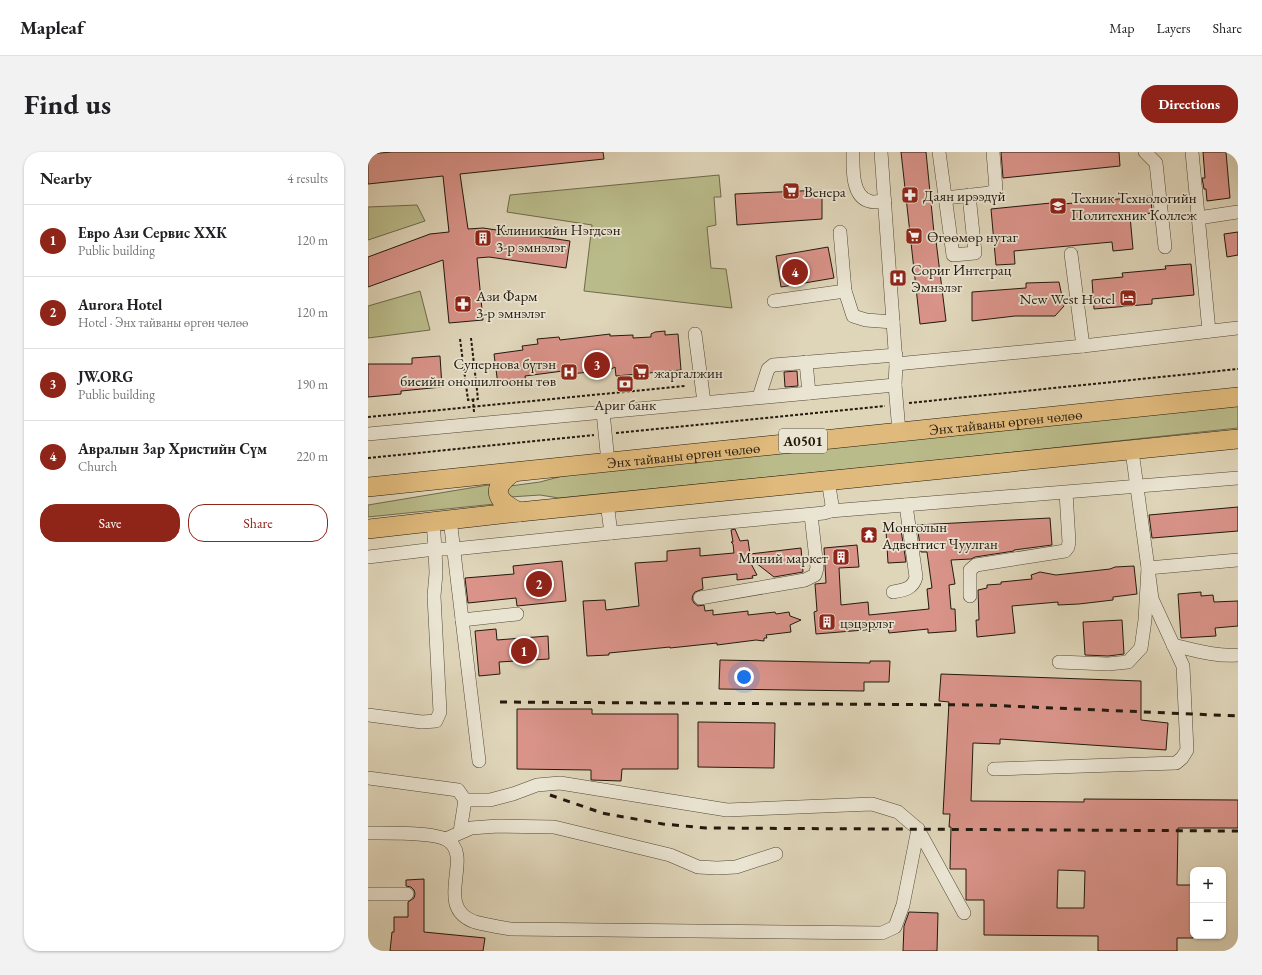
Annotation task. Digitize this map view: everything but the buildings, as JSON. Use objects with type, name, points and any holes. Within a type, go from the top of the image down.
[{"type":"highway","name":"Энх тайваны өргөн чөлөө","points":[[368,487],[1238,396]]},
{"type":"highway","points":[[368,529],[441,520],[1238,439]]},
{"type":"highway","points":[[512,473],[501,482],[498,489],[499,495],[504,504],[519,512]]},
{"type":"street","points":[[852,152],[855,186],[861,197],[869,201],[885,201]]},
{"type":"street","points":[[881,152],[896,360],[894,385],[899,431]]},
{"type":"street","points":[[939,152],[953,255],[975,253],[968,195]]},
{"type":"street","points":[[945,198],[990,193],[996,189],[993,152]]},
{"type":"street","points":[[1145,152],[1156,163],[1165,247]]},
{"type":"street","points":[[1192,152],[1209,331]]},
{"type":"street","points":[[1198,218],[1238,212]]},
{"type":"street","points":[[840,232],[845,291],[852,316],[866,320],[893,322]]},
{"type":"street","points":[[1071,254],[1083,346]]},
{"type":"street","points":[[774,301],[845,291]]},
{"type":"street","points":[[758,397],[768,369],[773,365],[806,362],[896,360],[1083,346],[1238,328]]},
{"type":"street","points":[[695,334],[704,402]]},
{"type":"street","points":[[806,362],[809,393]]},
{"type":"street","points":[[368,434],[894,385]]},
{"type":"street","points":[[603,412],[608,462]]},
{"type":"street","points":[[994,769],[1176,762],[1182,758],[1187,750],[1183,666],[1152,599],[1132,450]]},
{"type":"street","points":[[368,558],[435,549],[454,549],[811,515],[830,511],[1238,478]]},
{"type":"street","points":[[828,480],[832,505],[830,511]]},
{"type":"street","points":[[970,596],[970,570],[976,564],[1065,551],[1069,542],[1066,493]]},
{"type":"street","points":[[607,503],[611,533]]},
{"type":"street","points":[[893,592],[910,587],[913,585],[916,577],[906,505]]},
{"type":"street","points":[[700,598],[805,580],[815,575],[817,568],[811,515]]},
{"type":"street","points":[[441,520],[454,549],[479,760]]},
{"type":"street","points":[[368,714],[422,722],[436,720],[440,712],[434,596],[436,573],[435,549],[441,520]]},
{"type":"street","points":[[1148,568],[1238,560]]},
{"type":"street","points":[[1059,662],[1108,664],[1128,662],[1141,648],[1145,620],[1148,568]]},
{"type":"street","points":[[462,620],[517,614]]},
{"type":"street","points":[[1173,645],[1206,653],[1232,656],[1238,655]]},
{"type":"street","points":[[368,778],[394,780],[458,790],[465,800],[460,832]]},
{"type":"street","points":[[465,800],[490,800],[513,794],[537,785],[560,783],[727,810],[872,804],[898,812],[918,829],[964,913]]},
{"type":"street","points":[[446,839],[471,828],[498,826],[554,827],[670,855],[698,867],[736,867],[776,854]]},
{"type":"street","points":[[368,833],[430,835],[446,839],[452,844],[456,854],[457,867],[454,887],[455,903],[463,914],[474,921],[511,929],[882,934],[894,927],[902,905],[918,829]]},
{"type":"street","points":[[368,894],[407,894]]},
{"type":"path","points":[[460,339],[468,400],[478,399],[471,338]]},
{"type":"path","points":[[368,458],[1238,370]]},
{"type":"path","points":[[368,417],[685,386]]},
{"type":"path","points":[[473,399],[474,417]]},
{"type":"green space","points":[[719,175],[721,197],[714,197],[716,225],[707,227],[711,268],[726,269],[732,308],[584,291],[592,225],[507,212],[510,195]]},
{"type":"green space","points":[[417,205],[425,221],[368,240],[368,207]]},
{"type":"green space","points":[[420,291],[430,330],[368,338],[368,306]]},
{"type":"green space","points":[[1238,406],[1238,428],[923,462],[559,498],[540,495],[510,497],[506,490],[510,486],[540,482],[566,475]]},
{"type":"green space","points":[[488,485],[491,486],[495,504],[368,517],[368,505]]},
{"type":"railway","points":[[500,702],[984,705],[1238,716]]},
{"type":"railway","points":[[550,795],[602,813],[663,824],[706,828],[1238,831]]},
{"type":"place","name":"Венера","points":[[791,191]]},
{"type":"place","name":"Даян ирээдүй","points":[[910,195]]},
{"type":"place","name":"Техник Технологийн Политехник Коллеж","points":[[1058,206]]},
{"type":"place","name":"Өгөөмөр нутаг","points":[[914,236]]},
{"type":"place","name":"Клиникийн Нэгдсэн 3-р эмнэлэг","points":[[483,238]]},
{"type":"place","name":"Авралын 3ар Христийн Сүм","points":[[795,272]]},
{"type":"place","name":"Сориг Интеграц Эмнэлэг","points":[[898,278]]},
{"type":"place","name":"New West Hotel","points":[[1128,298]]},
{"type":"place","name":"Ази Фарм 3-р эмнэлэг","points":[[463,304]]},
{"type":"place","name":"JW.ORG","points":[[597,365]]},
{"type":"place","name":"Супернова бүтэн биеийн оношилгооны төв","points":[[569,372]]},
{"type":"place","name":"жаргалжин","points":[[641,372]]},
{"type":"place","name":"Ариг банк","points":[[625,384]]},
{"type":"place","name":"Монголын Адвентист Чуулган","points":[[869,535]]},
{"type":"place","name":"Миний маркет","points":[[841,557]]},
{"type":"place","name":"Aurora Hotel","points":[[539,584]]},
{"type":"place","name":"цэцэрлэг","points":[[827,622]]},
{"type":"place","name":"Евро Ази Сервис ХХК","points":[[524,651]]}]
